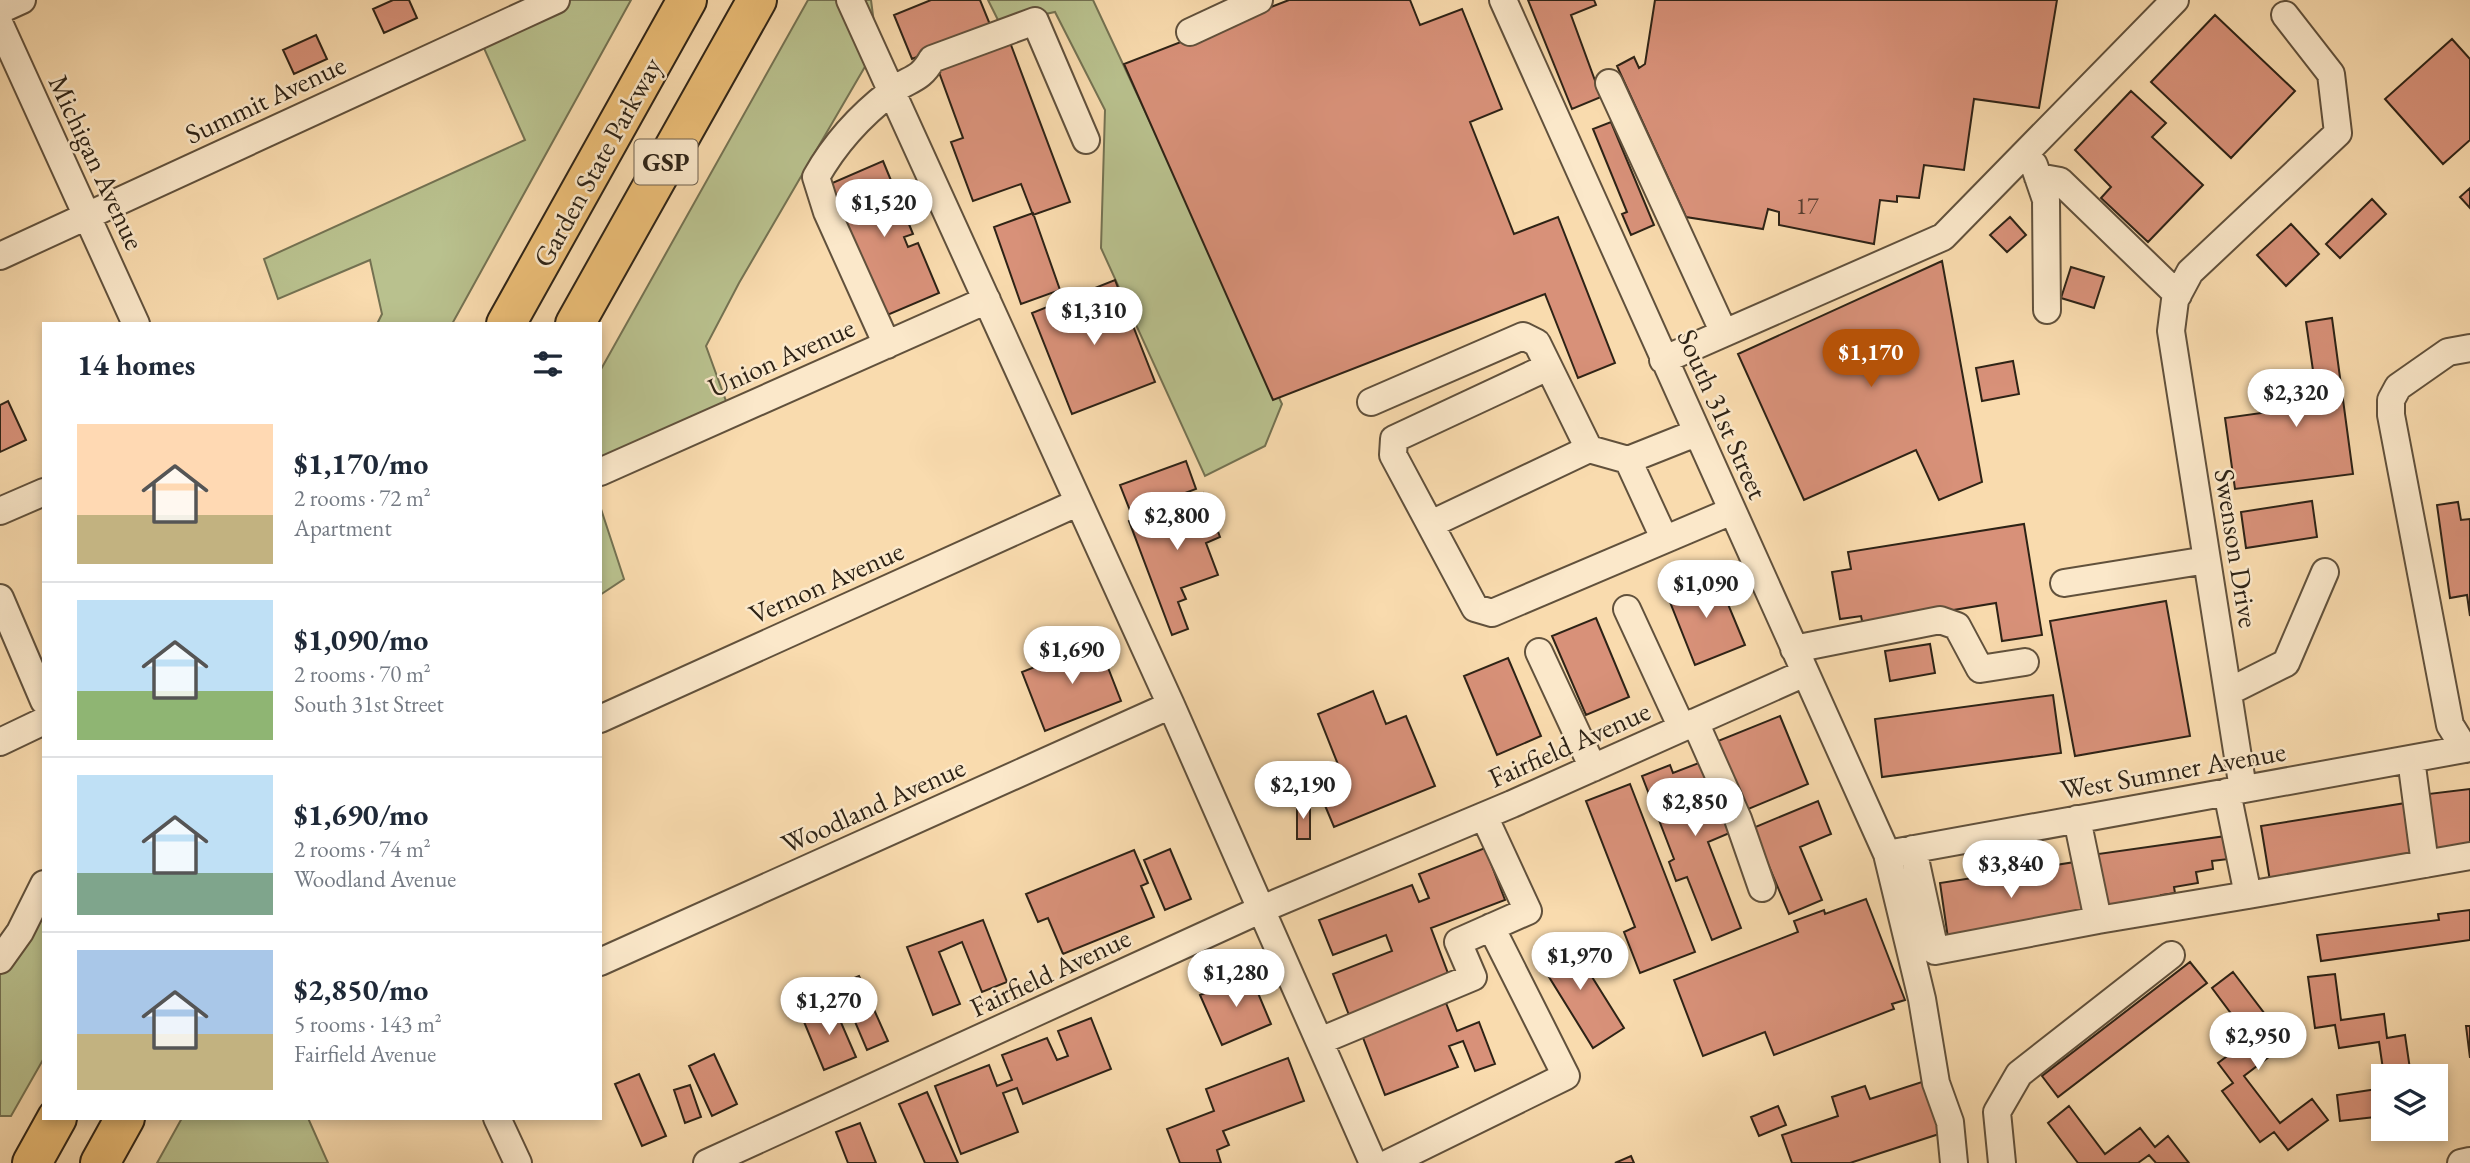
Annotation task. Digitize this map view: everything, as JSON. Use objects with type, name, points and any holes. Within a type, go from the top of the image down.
[{"type":"highway","name":"Garden State Parkway","points":[[507,322],[687,0]]},
{"type":"highway","name":"GSP","points":[[576,322],[757,0]]},
{"type":"highway","points":[[32,1163],[57,1120]]},
{"type":"highway","points":[[100,1163],[124,1120]]},
{"type":"street","points":[[0,10],[22,0]]},
{"type":"street","name":"Summit Avenue","points":[[0,256],[556,0]]},
{"type":"street","points":[[850,0],[1171,705],[1373,1163]]},
{"type":"street","points":[[1190,32],[1259,0]]},
{"type":"street","name":"South 31st Street","points":[[1503,0],[1799,661],[1900,852]]},
{"type":"street","points":[[1663,360],[1944,237],[2175,0]]},
{"type":"street","name":"Swenson Drive","points":[[2248,895],[2235,791],[2228,692],[2171,331],[2178,295],[2189,272],[2338,132],[2331,74],[2285,15]]},
{"type":"street","points":[[887,345],[827,212],[816,177],[832,149],[892,91],[923,75],[932,60],[1035,20],[1086,140]]},
{"type":"street","name":"Michigan Avenue","points":[[0,25],[135,322]]},
{"type":"street","points":[[1609,83],[1724,333]]},
{"type":"street","points":[[2029,150],[2046,200],[2047,310]]},
{"type":"street","points":[[2038,177],[2060,181],[2178,295]]},
{"type":"street","name":"Union Avenue","points":[[602,471],[987,300]]},
{"type":"street","points":[[1371,402],[1523,336],[1537,343],[1589,449]]},
{"type":"street","points":[[2468,749],[2450,724],[2391,407],[2398,387],[2448,352],[2470,348]]},
{"type":"street","points":[[1548,367],[1394,439],[1393,455],[1475,608],[1492,613],[1732,511]]},
{"type":"street","points":[[1431,524],[1589,449],[1628,460],[1696,433]]},
{"type":"street","points":[[1628,460],[1664,538]]},
{"type":"street","points":[[0,511],[42,493]]},
{"type":"street","name":"Vernon Avenue","points":[[602,718],[1077,503]]},
{"type":"street","points":[[2064,583],[2207,560]]},
{"type":"street","points":[[2228,692],[2286,663],[2325,572]]},
{"type":"street","points":[[0,598],[42,696]]},
{"type":"street","points":[[1627,609],[1738,819],[1762,888]]},
{"type":"street","name":"Fairfield Avenue","points":[[708,1163],[1262,909],[1484,816],[1688,725],[1799,661],[1940,620],[1957,626],[1980,669],[2025,662]]},
{"type":"street","points":[[1539,652],[1593,768]]},
{"type":"street","name":"Woodland Avenue","points":[[602,961],[1171,705]]},
{"type":"street","points":[[0,742],[42,722]]},
{"type":"street","name":"West Sumner Avenue","points":[[1900,852],[2468,749]]},
{"type":"street","points":[[2411,759],[2425,864]]},
{"type":"street","points":[[1320,1041],[1473,977],[1458,942],[1528,911],[1484,816]]},
{"type":"street","points":[[2077,819],[2098,920]]},
{"type":"street","points":[[1900,852],[1935,951],[2470,856]]},
{"type":"street","points":[[1900,852],[1936,1083],[1950,1122],[1954,1163]]},
{"type":"street","points":[[0,960],[20,932],[42,888]]},
{"type":"street","points":[[1390,1163],[1566,1076],[1491,926]]},
{"type":"street","points":[[2002,1163],[1997,1112],[2019,1074],[2171,955]]},
{"type":"street","points":[[498,1120],[518,1163]]},
{"type":"street","points":[[2461,1163],[2470,1161]]},
{"type":"green space","points":[[559,0],[631,0],[453,322],[378,322],[382,314],[370,260],[278,299],[264,259],[525,140],[479,37]]},
{"type":"green space","points":[[808,0],[871,0],[877,46],[739,283],[706,346],[730,412],[602,480],[602,367]]},
{"type":"green space","points":[[988,0],[1093,0],[1282,404],[1265,446],[1205,476],[1101,248],[1105,110],[1055,12],[1000,24]]},
{"type":"green space","points":[[602,512],[624,579],[602,594]]},
{"type":"green space","points":[[42,879],[42,1062],[11,1116],[0,1116],[0,966]]},
{"type":"green space","points":[[181,1120],[309,1120],[328,1163],[157,1163]]},
{"type":"building","points":[[393,0],[409,0],[417,18],[384,33],[373,9]]},
{"type":"building","points":[[931,0],[980,0],[991,27],[912,59],[894,15]]},
{"type":"building","points":[[1289,0],[1410,0],[1420,25],[1462,9],[1502,109],[1470,122],[1514,234],[1558,217],[1615,363],[1578,378],[1545,294],[1273,400],[1124,64]]},
{"type":"building","points":[[1528,0],[1594,0],[1596,5],[1571,15],[1601,97],[1572,109]]},
{"type":"building","points":[[1655,0],[2057,0],[2039,108],[1974,99],[1964,170],[1924,165],[1919,198],[1897,196],[1897,202],[1880,200],[1874,244],[1779,225],[1779,212],[1768,209],[1763,229],[1686,217],[1617,66],[1634,57],[1639,68],[1645,64]]},
{"type":"building","points":[[2215,15],[2295,91],[2231,158],[2151,82]]},
{"type":"building","points":[[316,35],[327,59],[294,74],[283,50]]},
{"type":"building","points":[[1008,37],[1070,202],[1033,215],[1021,184],[973,201],[951,142],[963,138],[936,64]]},
{"type":"building","points":[[2452,39],[2470,59],[2470,140],[2443,164],[2385,99]]},
{"type":"building","points":[[2131,91],[2166,123],[2152,137],[2203,185],[2148,242],[2101,198],[2111,187],[2075,150]]},
{"type":"building","points":[[1611,122],[1654,225],[1631,235],[1622,214],[1627,212],[1593,129]]},
{"type":"building","points":[[883,161],[913,234],[904,237],[908,247],[918,243],[939,293],[885,316],[830,184]]},
{"type":"building","points":[[2470,188],[2470,208],[2460,197]]},
{"type":"building","points":[[2372,199],[2386,214],[2340,258],[2326,244]]},
{"type":"building","points":[[1033,213],[1060,290],[1021,304],[994,227]]},
{"type":"building","points":[[2010,217],[2026,235],[2007,252],[1990,235]]},
{"type":"building","points":[[2291,224],[2319,254],[2286,286],[2257,255]]},
{"type":"building","points":[[1942,261],[1982,482],[1939,500],[1916,450],[1804,500],[1738,354]]},
{"type":"building","points":[[2071,267],[2104,277],[2094,308],[2061,298]]},
{"type":"building","points":[[1115,280],[1155,382],[1072,414],[1032,313]]},
{"type":"building","points":[[2332,318],[2353,474],[2235,489],[2225,418],[2318,405],[2306,322]]},
{"type":"building","points":[[2013,361],[2019,394],[1982,401],[1976,368]]},
{"type":"building","points":[[8,401],[26,440],[0,452],[0,405]]},
{"type":"building","points":[[1186,461],[1196,489],[1131,513],[1120,485]]},
{"type":"building","points":[[1203,493],[1220,537],[1206,543],[1218,575],[1181,588],[1186,599],[1178,602],[1188,629],[1172,635],[1129,521]]},
{"type":"building","points":[[2312,501],[2317,537],[2246,548],[2241,512]]},
{"type":"building","points":[[2458,502],[2461,520],[2470,519],[2470,616],[2467,595],[2450,598],[2437,505]]},
{"type":"building","points":[[2024,524],[2042,635],[2002,641],[1996,603],[1863,625],[1861,616],[1840,619],[1832,572],[1851,569],[1848,552]]},
{"type":"building","points":[[1707,573],[1711,583],[1718,580],[1745,645],[1695,665],[1670,602],[1684,596],[1679,584]]},
{"type":"building","points":[[2166,601],[2190,736],[2075,756],[2050,621]]},
{"type":"building","points":[[1596,618],[1629,697],[1586,715],[1552,636]]},
{"type":"building","points":[[1098,642],[1121,701],[1045,731],[1022,672]]},
{"type":"building","points":[[1930,644],[1935,673],[1890,681],[1885,651]]},
{"type":"building","points":[[1508,658],[1541,736],[1497,755],[1464,676]]},
{"type":"building","points":[[1373,691],[1386,724],[1406,716],[1435,786],[1334,827],[1313,777],[1339,767],[1318,714]]},
{"type":"building","points":[[2053,695],[2061,753],[1882,777],[1875,719]]},
{"type":"building","points":[[1780,716],[1808,784],[1746,810],[1718,741]]},
{"type":"building","points":[[1704,761],[1732,832],[1708,842],[1741,928],[1712,940],[1687,877],[1676,881],[1669,862],[1674,859],[1642,776],[1670,765],[1673,773]]},
{"type":"building","points":[[1630,784],[1695,952],[1640,973],[1624,932],[1635,927],[1586,801]]},
{"type":"building","points":[[2470,789],[2470,845],[2436,850],[2428,794]]},
{"type":"building","points":[[1818,801],[1831,834],[1800,847],[1822,900],[1789,914],[1753,828]]},
{"type":"building","points":[[2412,802],[2421,857],[2270,881],[2261,826]]},
{"type":"building","points":[[1297,803],[1310,803],[1310,839],[1297,839]]},
{"type":"building","points":[[2226,836],[2229,859],[2212,861],[2213,869],[2196,872],[2198,883],[2174,887],[2175,893],[2161,895],[2162,903],[2099,912],[2091,855]]},
{"type":"building","points":[[1485,848],[1505,900],[1431,928],[1449,976],[1349,1015],[1333,974],[1392,951],[1386,935],[1333,955],[1319,920],[1412,885],[1419,902],[1429,898],[1419,874]]},
{"type":"building","points":[[1170,849],[1191,899],[1165,910],[1144,860]]},
{"type":"building","points":[[1134,850],[1148,883],[1141,886],[1154,917],[1063,954],[1048,918],[1038,922],[1026,894]]},
{"type":"building","points":[[2075,862],[2083,917],[1948,938],[1940,883]]},
{"type":"building","points":[[1866,899],[1905,1000],[1892,1004],[1894,1009],[1774,1055],[1765,1032],[1703,1056],[1674,980],[1798,932],[1794,921],[1824,910],[1825,914]]},
{"type":"building","points":[[2470,910],[2470,940],[2321,961],[2317,935],[2439,920],[2438,914]]},
{"type":"building","points":[[983,920],[1007,982],[982,992],[962,942],[939,952],[960,1004],[933,1015],[907,947]]},
{"type":"building","points":[[1567,937],[1624,1028],[1593,1048],[1536,956]]},
{"type":"building","points":[[2190,962],[2207,983],[2058,1097],[2042,1076]]},
{"type":"building","points":[[2233,972],[2271,1022],[2258,1032],[2274,1053],[2244,1076],[2280,1123],[2312,1099],[2328,1120],[2288,1150],[2274,1132],[2260,1142],[2222,1091],[2233,1083],[2218,1063],[2250,1039],[2212,988]]},
{"type":"building","points":[[1250,974],[1271,1024],[1222,1045],[1200,995]]},
{"type":"building","points":[[2335,974],[2341,1020],[2384,1014],[2387,1038],[2405,1035],[2409,1064],[2382,1064],[2379,1042],[2339,1048],[2335,1025],[2315,1028],[2308,977]]},
{"type":"building","points":[[859,976],[888,1041],[867,1050],[839,984]]},
{"type":"building","points":[[1446,1003],[1457,1031],[1479,1022],[1495,1064],[1475,1071],[1463,1041],[1449,1046],[1458,1067],[1385,1095],[1362,1035]]},
{"type":"building","points":[[833,1004],[856,1057],[824,1070],[802,1017]]},
{"type":"building","points":[[1091,1018],[1111,1069],[1023,1104],[1017,1088],[1003,1093],[1018,1132],[961,1154],[935,1086],[989,1065],[997,1086],[1012,1080],[1002,1055],[1047,1038],[1057,1060],[1068,1056],[1058,1031]]},
{"type":"building","points":[[2466,1026],[2470,1026],[2470,1058]]},
{"type":"building","points":[[714,1054],[737,1104],[712,1116],[689,1066]]},
{"type":"building","points":[[1288,1058],[1304,1101],[1223,1131],[1229,1145],[1217,1150],[1221,1163],[1180,1163],[1167,1129],[1214,1111],[1206,1089]]},
{"type":"building","points":[[639,1074],[666,1136],[642,1146],[615,1084]]},
{"type":"building","points":[[1925,1081],[1942,1133],[1850,1163],[1792,1163],[1782,1135],[1838,1116],[1832,1097],[1865,1086],[1870,1099]]},
{"type":"building","points":[[690,1085],[701,1117],[685,1123],[674,1090]]},
{"type":"building","points":[[2371,1090],[2371,1117],[2340,1121],[2337,1095]]},
{"type":"building","points":[[927,1092],[958,1163],[925,1163],[899,1104]]},
{"type":"building","points":[[1778,1106],[1786,1125],[1759,1136],[1751,1117]]},
{"type":"building","points":[[2069,1106],[2105,1154],[2140,1128],[2155,1147],[2168,1136],[2189,1163],[2156,1163],[2149,1155],[2138,1163],[2078,1163],[2048,1123]]},
{"type":"building","points":[[860,1123],[876,1163],[848,1163],[836,1132]]},
{"type":"building","points":[[1631,1156],[1634,1163],[1615,1163]]}]
